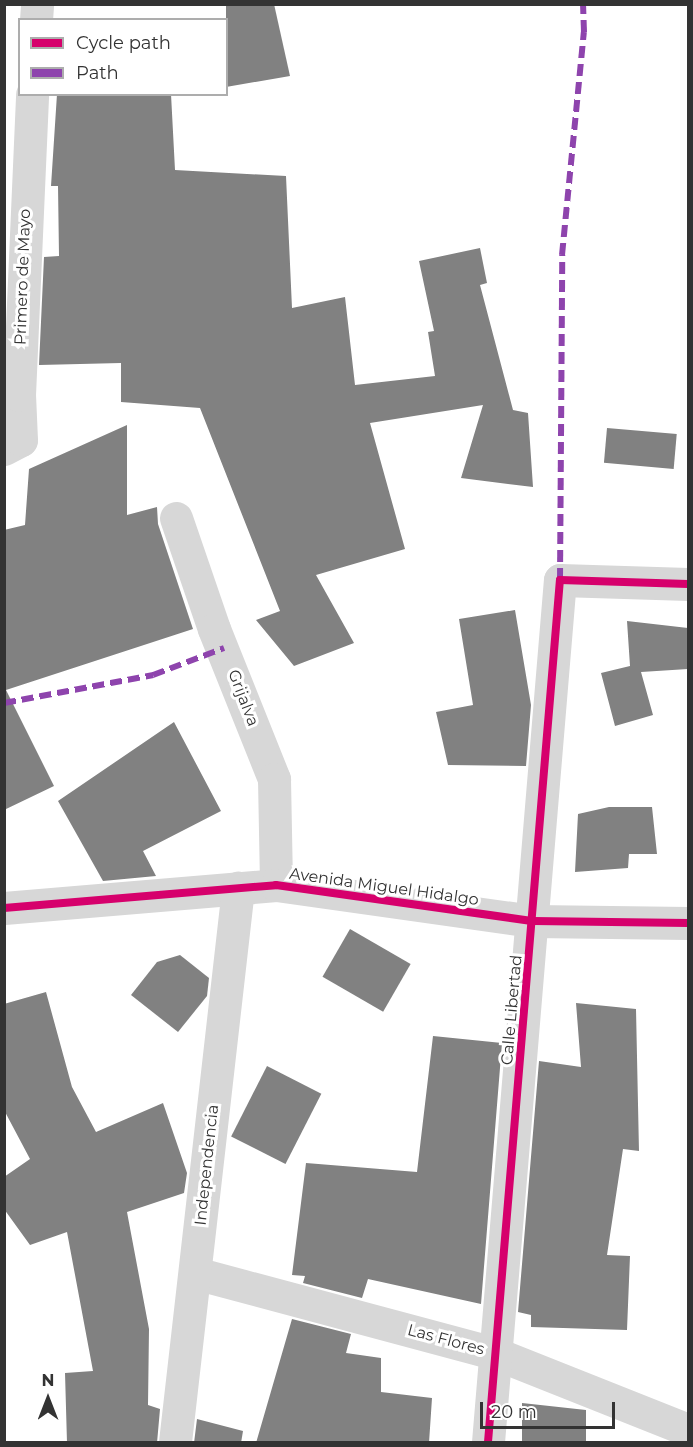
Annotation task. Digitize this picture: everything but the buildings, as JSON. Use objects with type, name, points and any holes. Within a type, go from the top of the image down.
[{"type":"street","name":"Primero de Mayo","points":[[4,449],[21,440],[15,210],[32,96]]},
{"type":"street","name":"Grijalva","points":[[176,518],[214,629],[274,779],[276,885]]},
{"type":"street","name":"Calle Libertad","points":[[488,1443],[560,580],[688,584]]},
{"type":"street","name":"Avenida Miguel Hidalgo","points":[[4,908],[276,885],[533,921],[688,923]]},
{"type":"street","name":"Independencia","points":[[175,1443],[238,888]]},
{"type":"street","name":"Las Flores","points":[[195,1273],[497,1354],[688,1430]]},
{"type":"marked path","points":[[560,580],[562,255],[584,32],[583,4]]},
{"type":"marked path","points":[[4,703],[153,675],[224,648]]},
{"type":"cycle path","points":[[488,1442],[560,580],[688,584]]},
{"type":"cycle path","points":[[4,908],[276,885],[533,921],[688,923]]}]
